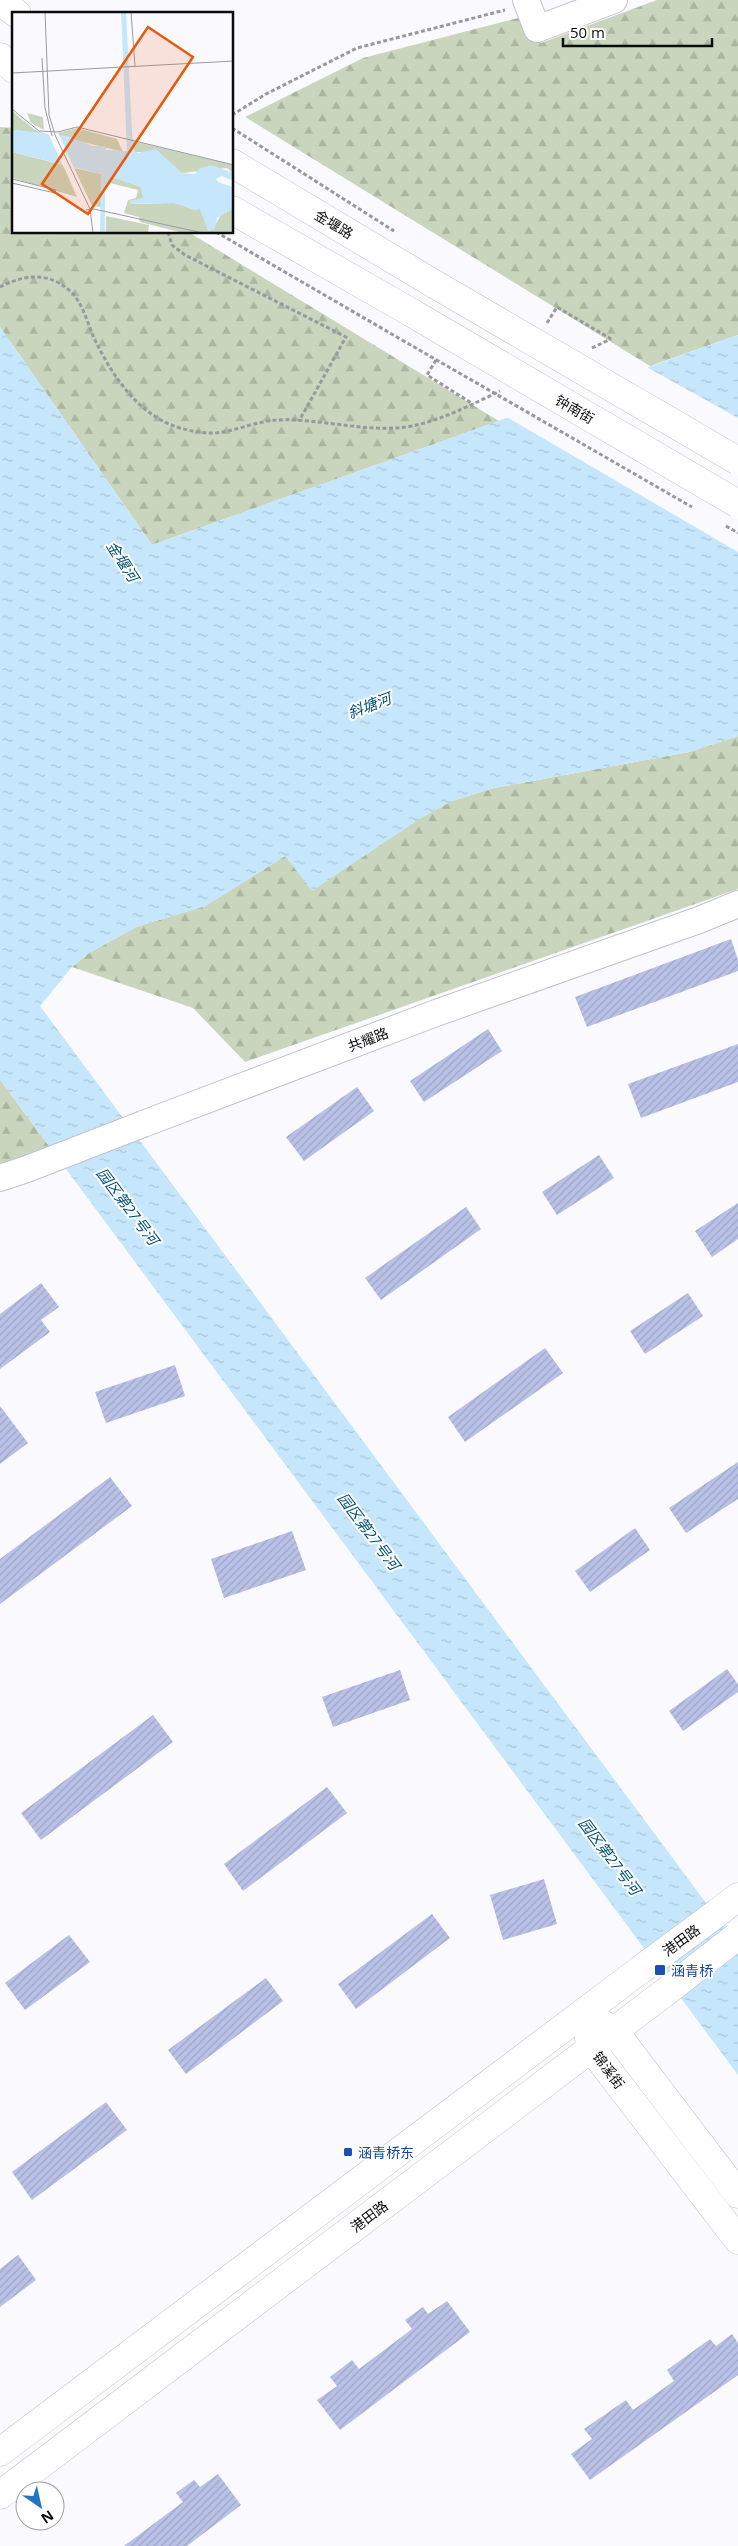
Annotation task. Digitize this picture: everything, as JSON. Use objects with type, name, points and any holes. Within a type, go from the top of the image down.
[{"type":"main road","points":[[0,1],[14,12]]},
{"type":"main road","name":"金堰路","points":[[234,164],[738,462]]},
{"type":"main road","name":"钟南街","points":[[234,211],[412,313],[729,514]]},
{"type":"main road","name":"港田路","points":[[0,2452],[728,1905]]},
{"type":"main road","name":"港田路","points":[[0,2495],[737,1936]]},
{"type":"main road","name":"锦溪街","points":[[584,2013],[614,2031],[738,2194]]},
{"type":"main road","name":"锦溪街","points":[[584,2013],[591,2048],[738,2240]]},
{"type":"street","points":[[527,2],[537,28],[614,0]]},
{"type":"street","name":"共耀路","points":[[0,1178],[427,1016],[699,920],[738,904]]},
{"type":"path","points":[[234,113],[266,94],[357,48],[527,2]]},
{"type":"path","points":[[234,129],[397,232]]},
{"type":"path","points":[[169,234],[172,245],[185,255],[346,337],[299,421]]},
{"type":"path","points":[[219,234],[696,509]]},
{"type":"path","points":[[0,287],[17,279],[36,275],[58,284],[73,294],[111,370],[150,414],[181,429],[212,433],[276,420],[324,422],[366,429],[413,426],[473,404],[508,388]]},
{"type":"path","points":[[546,324],[557,308],[612,339],[586,351]]},
{"type":"path","points":[[436,360],[427,375],[473,404]]},
{"type":"path","points":[[729,514],[738,533]]},
{"type":"green space","points":[[657,0],[738,0],[738,335],[650,366],[245,117],[363,58],[518,18],[541,43]]},
{"type":"green space","points":[[0,127],[12,128],[12,234],[192,234],[499,421],[152,545],[0,327]]},
{"type":"green space","points":[[738,736],[738,889],[245,1062],[193,1008],[72,967],[89,953],[136,927],[205,906],[285,856],[421,818],[452,801],[494,788],[689,752]]},
{"type":"green space","points":[[0,1080],[52,1150],[0,1170]]},
{"type":"water","points":[[0,327],[152,545],[738,335],[738,736],[689,752],[494,788],[452,801],[421,818],[312,891],[285,856],[205,906],[136,927],[89,953],[72,967],[40,1006],[738,1946],[738,2075],[0,1080]]},
{"type":"pier","points":[[645,366],[738,418],[738,552],[505,416]]},
{"type":"building","points":[[731,939],[738,960],[738,971],[587,1027],[575,997]]},
{"type":"building","points":[[488,1029],[502,1051],[424,1102],[410,1081]]},
{"type":"building","points":[[738,1044],[738,1082],[641,1118],[628,1084]]},
{"type":"building","points":[[357,1087],[374,1111],[304,1161],[286,1137]]},
{"type":"building","points":[[599,1155],[614,1178],[557,1215],[542,1192]]},
{"type":"building","points":[[738,1203],[738,1239],[712,1257],[695,1231]]},
{"type":"building","points":[[466,1207],[481,1229],[381,1300],[365,1278]]},
{"type":"building","points":[[41,1283],[59,1307],[41,1320],[50,1332],[0,1369],[0,1314]]},
{"type":"building","points":[[688,1293],[703,1316],[645,1354],[630,1331]]},
{"type":"building","points":[[545,1348],[563,1373],[465,1442],[448,1417]]},
{"type":"building","points":[[175,1365],[185,1396],[106,1423],[95,1392]]},
{"type":"building","points":[[0,1406],[28,1443],[0,1464]]},
{"type":"building","points":[[738,1462],[738,1499],[686,1533],[669,1508]]},
{"type":"building","points":[[110,1477],[132,1506],[0,1604],[0,1559]]},
{"type":"building","points":[[635,1528],[650,1550],[590,1592],[575,1571]]},
{"type":"building","points":[[292,1531],[306,1570],[224,1598],[211,1559]]},
{"type":"building","points":[[727,1669],[738,1684],[738,1692],[683,1731],[669,1711]]},
{"type":"building","points":[[400,1670],[410,1700],[333,1727],[322,1697]]},
{"type":"building","points":[[153,1715],[173,1742],[41,1840],[21,1813]]},
{"type":"building","points":[[327,1787],[347,1813],[243,1891],[224,1864]]},
{"type":"building","points":[[544,1879],[557,1924],[503,1940],[490,1895]]},
{"type":"building","points":[[432,1914],[450,1938],[356,2009],[338,1984]]},
{"type":"building","points":[[69,1935],[90,1962],[25,2010],[5,1983]]},
{"type":"building","points":[[266,1978],[283,2001],[186,2074],[168,2050]]},
{"type":"building","points":[[106,2102],[127,2130],[32,2200],[12,2172]]},
{"type":"building","points":[[18,2255],[36,2280],[0,2307],[0,2269]]},
{"type":"building","points":[[447,2301],[470,2332],[340,2430],[317,2400],[337,2386],[330,2377],[352,2360],[359,2369],[412,2329],[405,2320],[423,2307],[428,2314]]},
{"type":"building","points":[[732,2334],[738,2343],[738,2375],[590,2480],[571,2454],[592,2439],[584,2429],[626,2400],[633,2410],[674,2381],[667,2370],[710,2339],[716,2346]]},
{"type":"building","points":[[218,2474],[241,2505],[187,2546],[124,2546],[183,2502],[176,2493],[194,2480],[200,2487]]},
{"type":"place","name":"涵青桥","points":[[660,1970]]},
{"type":"place","name":"涵青桥东","points":[[348,2152]]},
{"type":"water label","name":"金堰河","points":[[123,561]]},
{"type":"water label","name":"斜塘河","points":[[369,705]]},
{"type":"water label","name":"园区第27号河","points":[[128,1206]]},
{"type":"water label","name":"园区第27号河","points":[[369,1531]]},
{"type":"water label","name":"园区第27号河","points":[[610,1856]]}]
